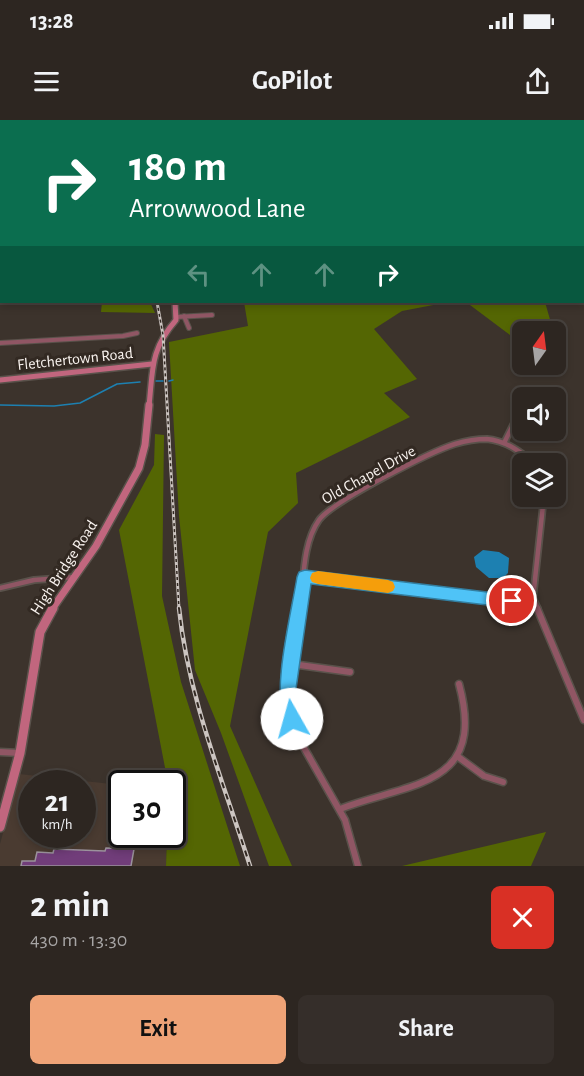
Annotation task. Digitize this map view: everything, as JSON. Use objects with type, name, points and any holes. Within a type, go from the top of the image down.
[{"type":"street","points":[[174,303],[177,317],[212,315]]},
{"type":"street","points":[[184,316],[189,328]]},
{"type":"street","name":"High Bridge Road","points":[[0,827],[20,753],[40,632],[49,613],[115,514],[141,461],[145,445],[152,364],[158,344],[177,317]]},
{"type":"street","points":[[0,343],[123,336],[137,333]]},
{"type":"street","name":"Fletchertown Road","points":[[0,380],[152,364]]},
{"type":"street","points":[[504,443],[512,427]]},
{"type":"street","name":"Old Chapel Drive","points":[[358,866],[340,809],[305,750],[292,719],[288,689],[308,546],[312,532],[321,518],[334,505],[456,442],[479,439],[504,443],[523,453]]},
{"type":"street","points":[[543,507],[533,590],[535,604],[584,720]]},
{"type":"street","points":[[0,588],[34,580],[75,577]]},
{"type":"street","points":[[305,577],[535,604]]},
{"type":"street","points":[[292,664],[350,672]]},
{"type":"street","points":[[340,809],[430,780],[443,771],[457,756],[463,739],[466,717],[459,684]]},
{"type":"street","points":[[0,752],[20,753]]},
{"type":"street","points":[[457,756],[484,776],[502,782]]},
{"type":"shaded area","points":[[18,778],[18,848],[96,848],[96,782],[108,784],[108,848],[167,848],[166,866],[0,866],[0,844]]},
{"type":"green space","points":[[102,303],[150,303],[155,313],[101,312]]},
{"type":"green space","points":[[244,303],[444,303],[402,311],[374,329],[417,379],[384,393],[410,417],[296,473],[298,503],[268,532],[230,726],[292,866],[269,866],[221,733],[195,670],[179,516],[169,342],[248,326]]},
{"type":"green space","points":[[467,303],[545,303],[550,321],[512,321],[512,336]]},
{"type":"green space","points":[[155,434],[164,435],[162,596],[181,682],[240,866],[166,866],[167,848],[186,848],[186,770],[165,770],[119,530],[154,465]]},
{"type":"green space","points":[[546,832],[531,866],[402,866]]},
{"type":"water","points":[[483,550],[499,552],[509,558],[508,573],[503,578],[489,578],[476,567],[474,557]]},
{"type":"building","points":[[106,848],[134,849],[131,866],[21,866],[22,861],[35,861],[37,852],[53,853],[54,849],[105,851]]},
{"type":"waterway","points":[[169,381],[173,380]]},
{"type":"waterway","points":[[156,381],[163,381]]},
{"type":"waterway","points":[[0,405],[54,406],[80,403],[117,384],[140,382]]},
{"type":"railway","points":[[157,303],[163,335],[179,609]]},
{"type":"railway","points":[[179,608],[198,706],[250,866]]},
{"type":"slow traffic","points":[[318,578],[388,587]]},
{"type":"route","points":[[292,719],[288,689],[305,577],[512,601]]}]
